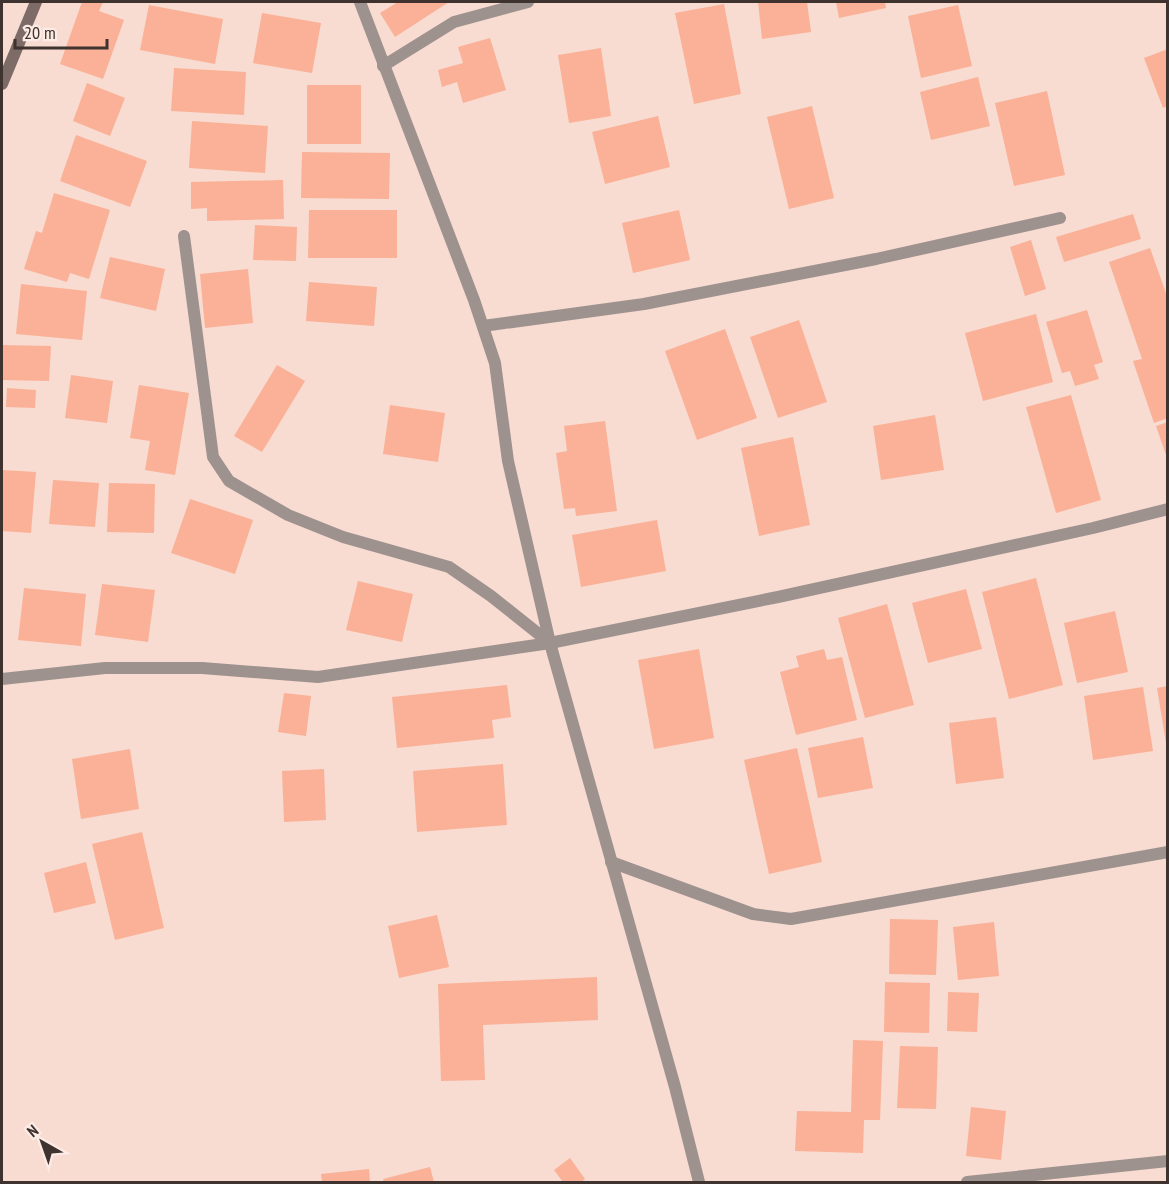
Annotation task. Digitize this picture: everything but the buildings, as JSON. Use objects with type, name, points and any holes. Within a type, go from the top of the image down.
[{"type":"street","points":[[2,84],[36,2]]},
{"type":"street","points":[[360,2],[495,363],[508,461],[550,643],[675,1087],[699,1182]]},
{"type":"street","points":[[383,66],[454,22],[528,2]]},
{"type":"street","points":[[483,326],[644,304],[876,259],[1060,218]]},
{"type":"street","points":[[184,236],[213,457],[229,481],[288,516],[343,537],[449,567],[491,596],[550,643]]},
{"type":"street","points":[[2,679],[105,668],[202,668],[318,677],[550,643],[778,597],[1093,528],[1167,509]]},
{"type":"street","points":[[611,862],[753,914],[791,919],[1167,852]]},
{"type":"street","points":[[967,1182],[1167,1161]]}]
